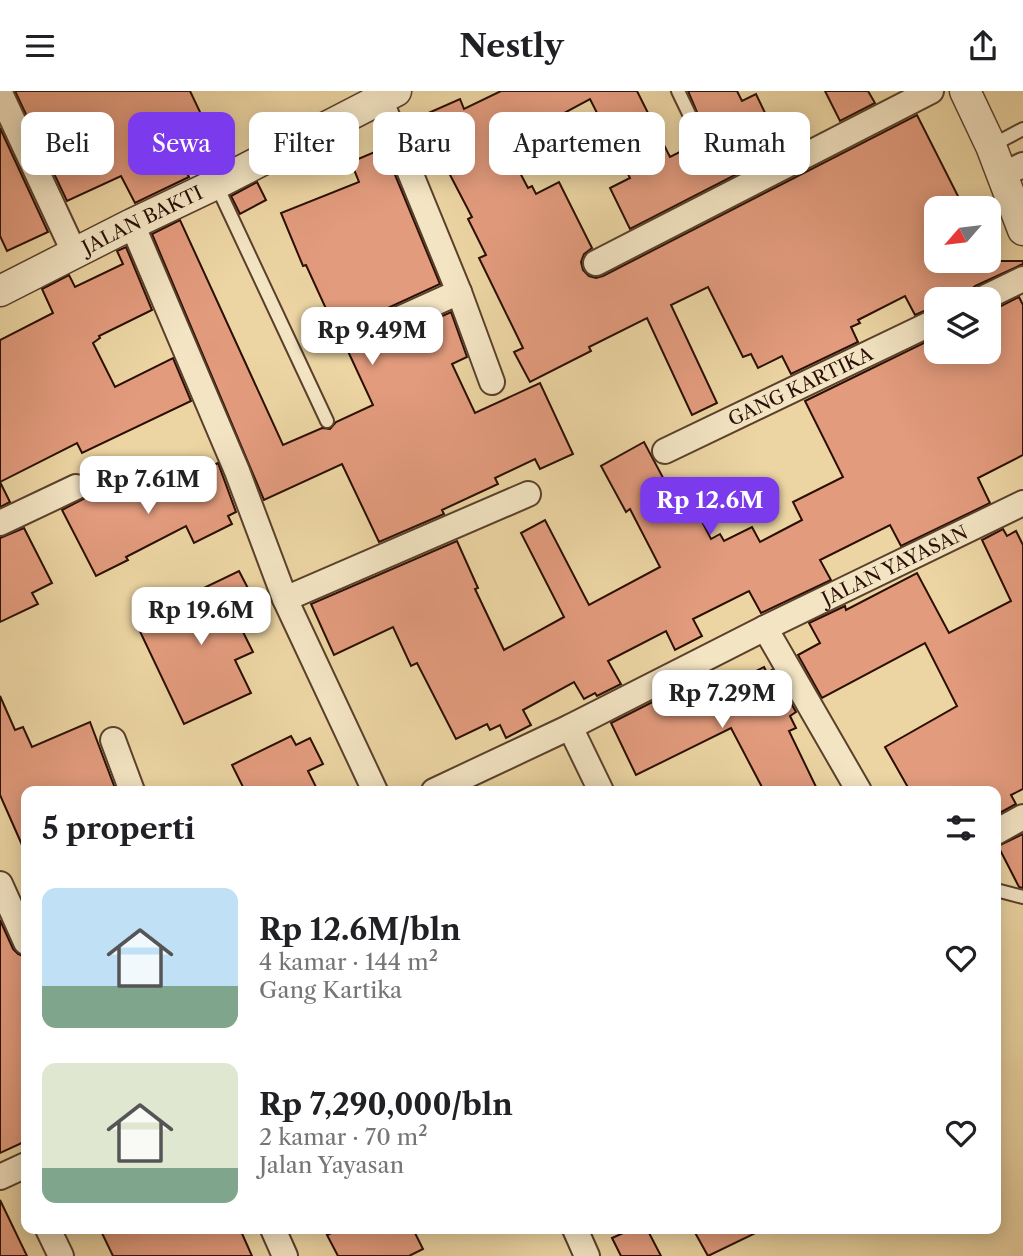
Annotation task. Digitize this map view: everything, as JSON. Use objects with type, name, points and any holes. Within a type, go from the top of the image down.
[{"type":"street","points":[[596,263],[931,91]]},
{"type":"street","points":[[965,91],[990,146],[1013,170],[1023,230]]},
{"type":"street","points":[[0,93],[75,254]]},
{"type":"street","points":[[388,95],[492,382]]},
{"type":"street","name":"JALAN BAKTI","points":[[0,291],[388,95]]},
{"type":"street","points":[[132,224],[237,471],[285,599],[373,786]]},
{"type":"street","points":[[1001,290],[1023,279]]},
{"type":"street","points":[[386,325],[458,292]]},
{"type":"street","name":"GANG KARTIKA","points":[[665,451],[924,327]]},
{"type":"street","points":[[0,523],[76,487]]},
{"type":"street","points":[[285,599],[528,494]]},
{"type":"street","name":"JALAN YAYASAN","points":[[445,786],[570,727],[765,628],[1023,503]]},
{"type":"street","points":[[765,628],[856,786]]},
{"type":"street","points":[[570,727],[599,786]]},
{"type":"street","points":[[113,740],[130,786]]},
{"type":"street","points":[[1001,829],[1023,817]]},
{"type":"street","points":[[8,890],[21,928]]},
{"type":"street","points":[[50,1234],[61,1256]]},
{"type":"street","points":[[275,1234],[285,1256]]},
{"type":"lane","points":[[678,91],[688,112]]},
{"type":"lane","points":[[990,146],[1023,129]]},
{"type":"lane","points":[[216,184],[327,421]]},
{"type":"lane","points":[[1001,891],[1023,897]]},
{"type":"building","points":[[15,91],[190,91],[200,112],[128,112],[128,175],[189,177],[135,203],[121,176],[67,201],[55,175],[114,175],[114,112],[25,112]]},
{"type":"building","points":[[501,91],[637,91],[648,112],[597,112],[590,99],[566,112],[489,112],[489,175],[521,175],[528,188],[532,186],[536,194],[559,182],[592,248],[584,254],[581,262],[583,270],[596,278],[800,175],[810,175],[810,170],[917,115],[958,196],[924,196],[924,273],[1001,273],[1001,261],[1023,261],[1023,264],[974,287],[924,287],[924,311],[915,315],[905,296],[858,320],[860,323],[851,327],[858,342],[791,374],[782,356],[758,368],[751,354],[743,357],[708,287],[671,305],[717,403],[692,415],[647,318],[589,347],[591,351],[530,382],[514,352],[523,348],[479,258],[486,255],[468,219],[472,217],[450,175],[475,175],[475,112],[431,112],[460,99],[464,109]]},
{"type":"building","points":[[688,91],[737,91],[742,101],[756,94],[765,112],[697,112]]},
{"type":"building","points":[[825,91],[868,91],[875,103],[840,121]]},
{"type":"building","points":[[0,128],[48,232],[7,251],[0,236]]},
{"type":"building","points":[[665,147],[670,157],[679,152],[679,175],[735,175],[630,229],[610,188],[630,178],[628,175],[665,175]]},
{"type":"building","points":[[373,153],[373,175],[395,175],[440,284],[379,312],[371,323],[373,332],[384,340],[391,339],[451,312],[467,357],[452,364],[475,413],[540,383],[573,454],[540,469],[535,459],[495,478],[498,484],[442,510],[444,514],[379,542],[342,464],[264,500],[152,234],[180,220],[283,445],[322,428],[330,429],[336,422],[373,405],[306,265],[303,266],[281,213],[359,182],[356,175],[359,175],[359,159]]},
{"type":"building","points":[[257,182],[266,200],[240,214],[231,196]]},
{"type":"building","points":[[126,247],[152,310],[99,336],[93,343],[115,387],[173,358],[191,401],[82,453],[77,443],[0,482],[0,340],[53,313],[42,289],[69,275],[75,287],[123,264],[117,251]]},
{"type":"building","points":[[1019,297],[1023,305],[1023,455],[978,478],[990,503],[901,546],[890,525],[820,560],[831,580],[761,613],[749,591],[693,619],[702,636],[675,650],[666,631],[608,661],[621,684],[597,696],[595,693],[584,699],[574,682],[523,710],[531,725],[506,738],[500,725],[490,730],[487,724],[456,739],[417,663],[411,666],[393,627],[334,655],[311,604],[457,541],[478,588],[475,589],[504,650],[564,617],[521,533],[545,520],[589,605],[660,567],[630,509],[626,512],[601,466],[644,442],[669,489],[682,483],[711,539],[720,534],[724,541],[752,527],[760,542],[802,520],[793,502],[843,477],[805,401],[924,343],[924,364],[1001,364],[1001,306]]},
{"type":"building","points":[[218,463],[236,512],[228,516],[232,524],[194,543],[186,526],[96,576],[62,510],[108,486],[112,494],[157,473],[165,489]]},
{"type":"building","points":[[0,482],[10,502],[0,507]]},
{"type":"building","points":[[24,528],[52,583],[32,593],[38,604],[0,622],[0,538]]},
{"type":"building","points":[[1003,529],[1007,536],[1016,531],[1023,545],[1023,789],[1011,795],[1016,804],[1001,812],[1001,786],[907,786],[885,747],[957,706],[925,643],[822,698],[798,655],[820,643],[809,623],[845,606],[846,610],[917,573],[949,633],[1011,601],[982,540]]},
{"type":"building","points":[[239,571],[252,596],[238,602],[249,624],[241,628],[253,652],[235,660],[251,693],[184,724],[135,621]]},
{"type":"building","points":[[764,667],[767,673],[772,670],[796,712],[790,716],[796,728],[789,731],[816,786],[761,786],[731,728],[636,775],[611,723],[684,686],[692,703]]},
{"type":"building","points":[[0,696],[15,730],[23,727],[32,747],[90,722],[114,786],[21,786],[21,843],[0,795]]},
{"type":"building","points":[[291,736],[296,745],[310,738],[323,764],[308,771],[316,786],[242,786],[232,765]]},
{"type":"building","points":[[1023,834],[1023,888],[1019,887],[1001,852],[1001,845]]},
{"type":"building","points":[[0,920],[13,949],[21,955],[21,1143],[0,1153]]},
{"type":"building","points":[[0,1200],[27,1256],[0,1256]]},
{"type":"building","points":[[102,1234],[242,1234],[252,1256],[113,1256]]},
{"type":"building","points":[[416,1234],[423,1249],[409,1256],[338,1256],[327,1235]]},
{"type":"building","points":[[621,1234],[650,1234],[661,1256],[621,1256],[612,1238]]},
{"type":"building","points":[[696,1234],[754,1234],[708,1256]]}]
